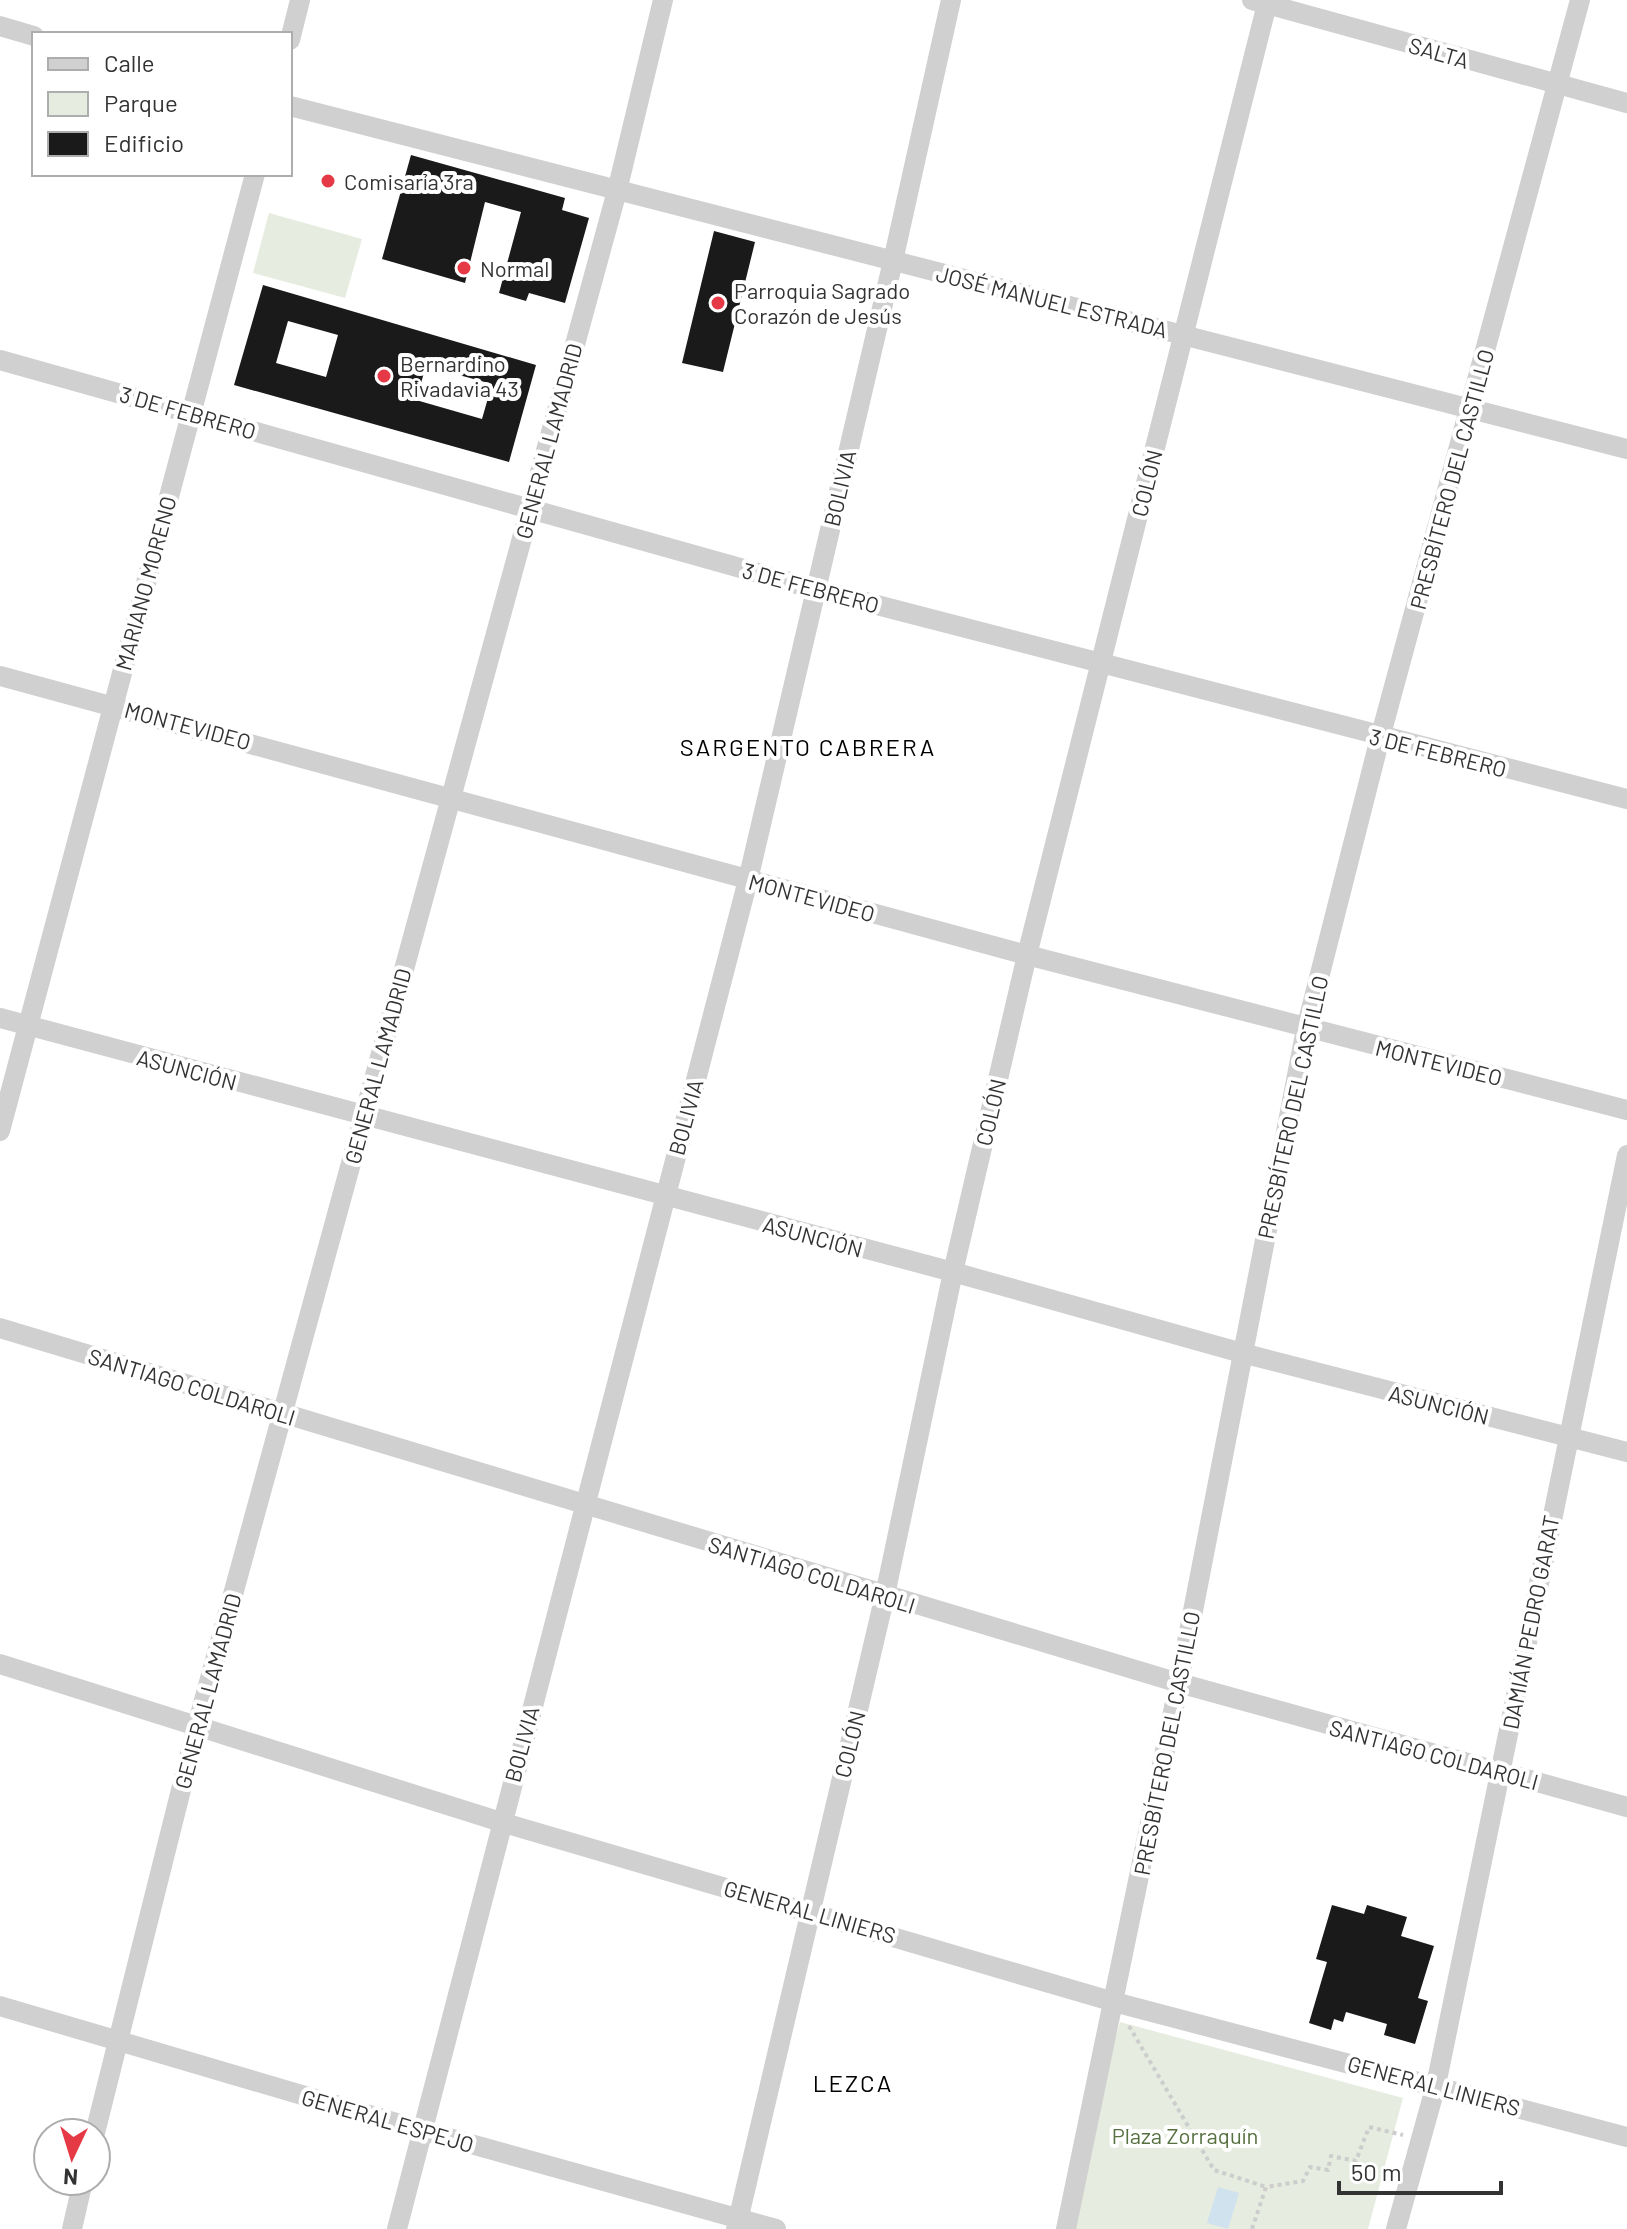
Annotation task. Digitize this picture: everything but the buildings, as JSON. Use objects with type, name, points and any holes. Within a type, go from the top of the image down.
[{"type":"street","points":[[292,32],[300,0]]},
{"type":"street","name":"GENERAL LAMADRID","points":[[99,2117],[197,1726],[617,191],[663,0]]},
{"type":"street","name":"BOLIVIA","points":[[397,2229],[748,880],[951,0]]},
{"type":"street","name":"PRESBÍTERO DEL CASTILLO","points":[[1066,2229],[1179,1683],[1306,1029],[1380,738],[1580,0]]},
{"type":"street","name":"SALTA","points":[[1263,1],[1627,103]]},
{"type":"street","name":"COLÓN","points":[[738,2224],[885,1595],[953,1272],[1027,955],[1183,335],[1263,1]]},
{"type":"street","points":[[0,26],[32,35]]},
{"type":"street","name":"JOSÉ MANUEL ESTRADA","points":[[292,107],[1627,449]]},
{"type":"street","name":"MARIANO MORENO","points":[[0,1131],[254,176]]},
{"type":"street","name":"3 DE FEBRERO","points":[[0,360],[815,589],[1380,738],[1627,799]]},
{"type":"street","name":"MONTEVIDEO","points":[[0,676],[113,704],[1027,955],[1627,1110]]},
{"type":"street","name":"ASUNCIÓN","points":[[0,1018],[953,1272],[1242,1353],[1627,1452]]},
{"type":"street","name":"DAMIÁN PEDRO GARAT","points":[[1396,2229],[1436,2085],[1627,1155]]},
{"type":"street","name":"SANTIAGO COLDAROLI","points":[[0,1328],[1179,1683],[1627,1807]]},
{"type":"street","name":"GENERAL LINIERS","points":[[0,1664],[501,1822],[1114,2002],[1627,2137]]},
{"type":"street","name":"GENERAL ESPEJO","points":[[0,2006],[738,2224],[776,2229]]},
{"type":"street","points":[[72,2229],[79,2197]]},
{"type":"path","points":[[1114,2002],[1214,2170],[1266,2187],[1303,2181],[1310,2167],[1328,2170],[1331,2156],[1356,2161],[1369,2127],[1421,2139]]},
{"type":"path","points":[[1252,2229],[1266,2187]]},
{"type":"green space","points":[[269,213],[362,239],[345,298],[253,273]]},
{"type":"green space","name":"Plaza Zorraquín","points":[[1120,2022],[1403,2098],[1368,2229],[1064,2229]]},
{"type":"water","points":[[1218,2187],[1239,2193],[1228,2229],[1207,2223]]},
{"type":"place","name":"Comisaría 3ra","points":[[328,181]]},
{"type":"place","name":"Normal","points":[[464,268]]},
{"type":"place","name":"Parroquia Sagrado Corazón de Jesús","points":[[718,303]]},
{"type":"place","name":"Bernardino Rivadavia 43","points":[[384,376]]},
{"type":"district","name":"SARGENTO CABRERA","points":[[808,746]]},
{"type":"district","name":"LEZCA","points":[[853,2082]]}]
